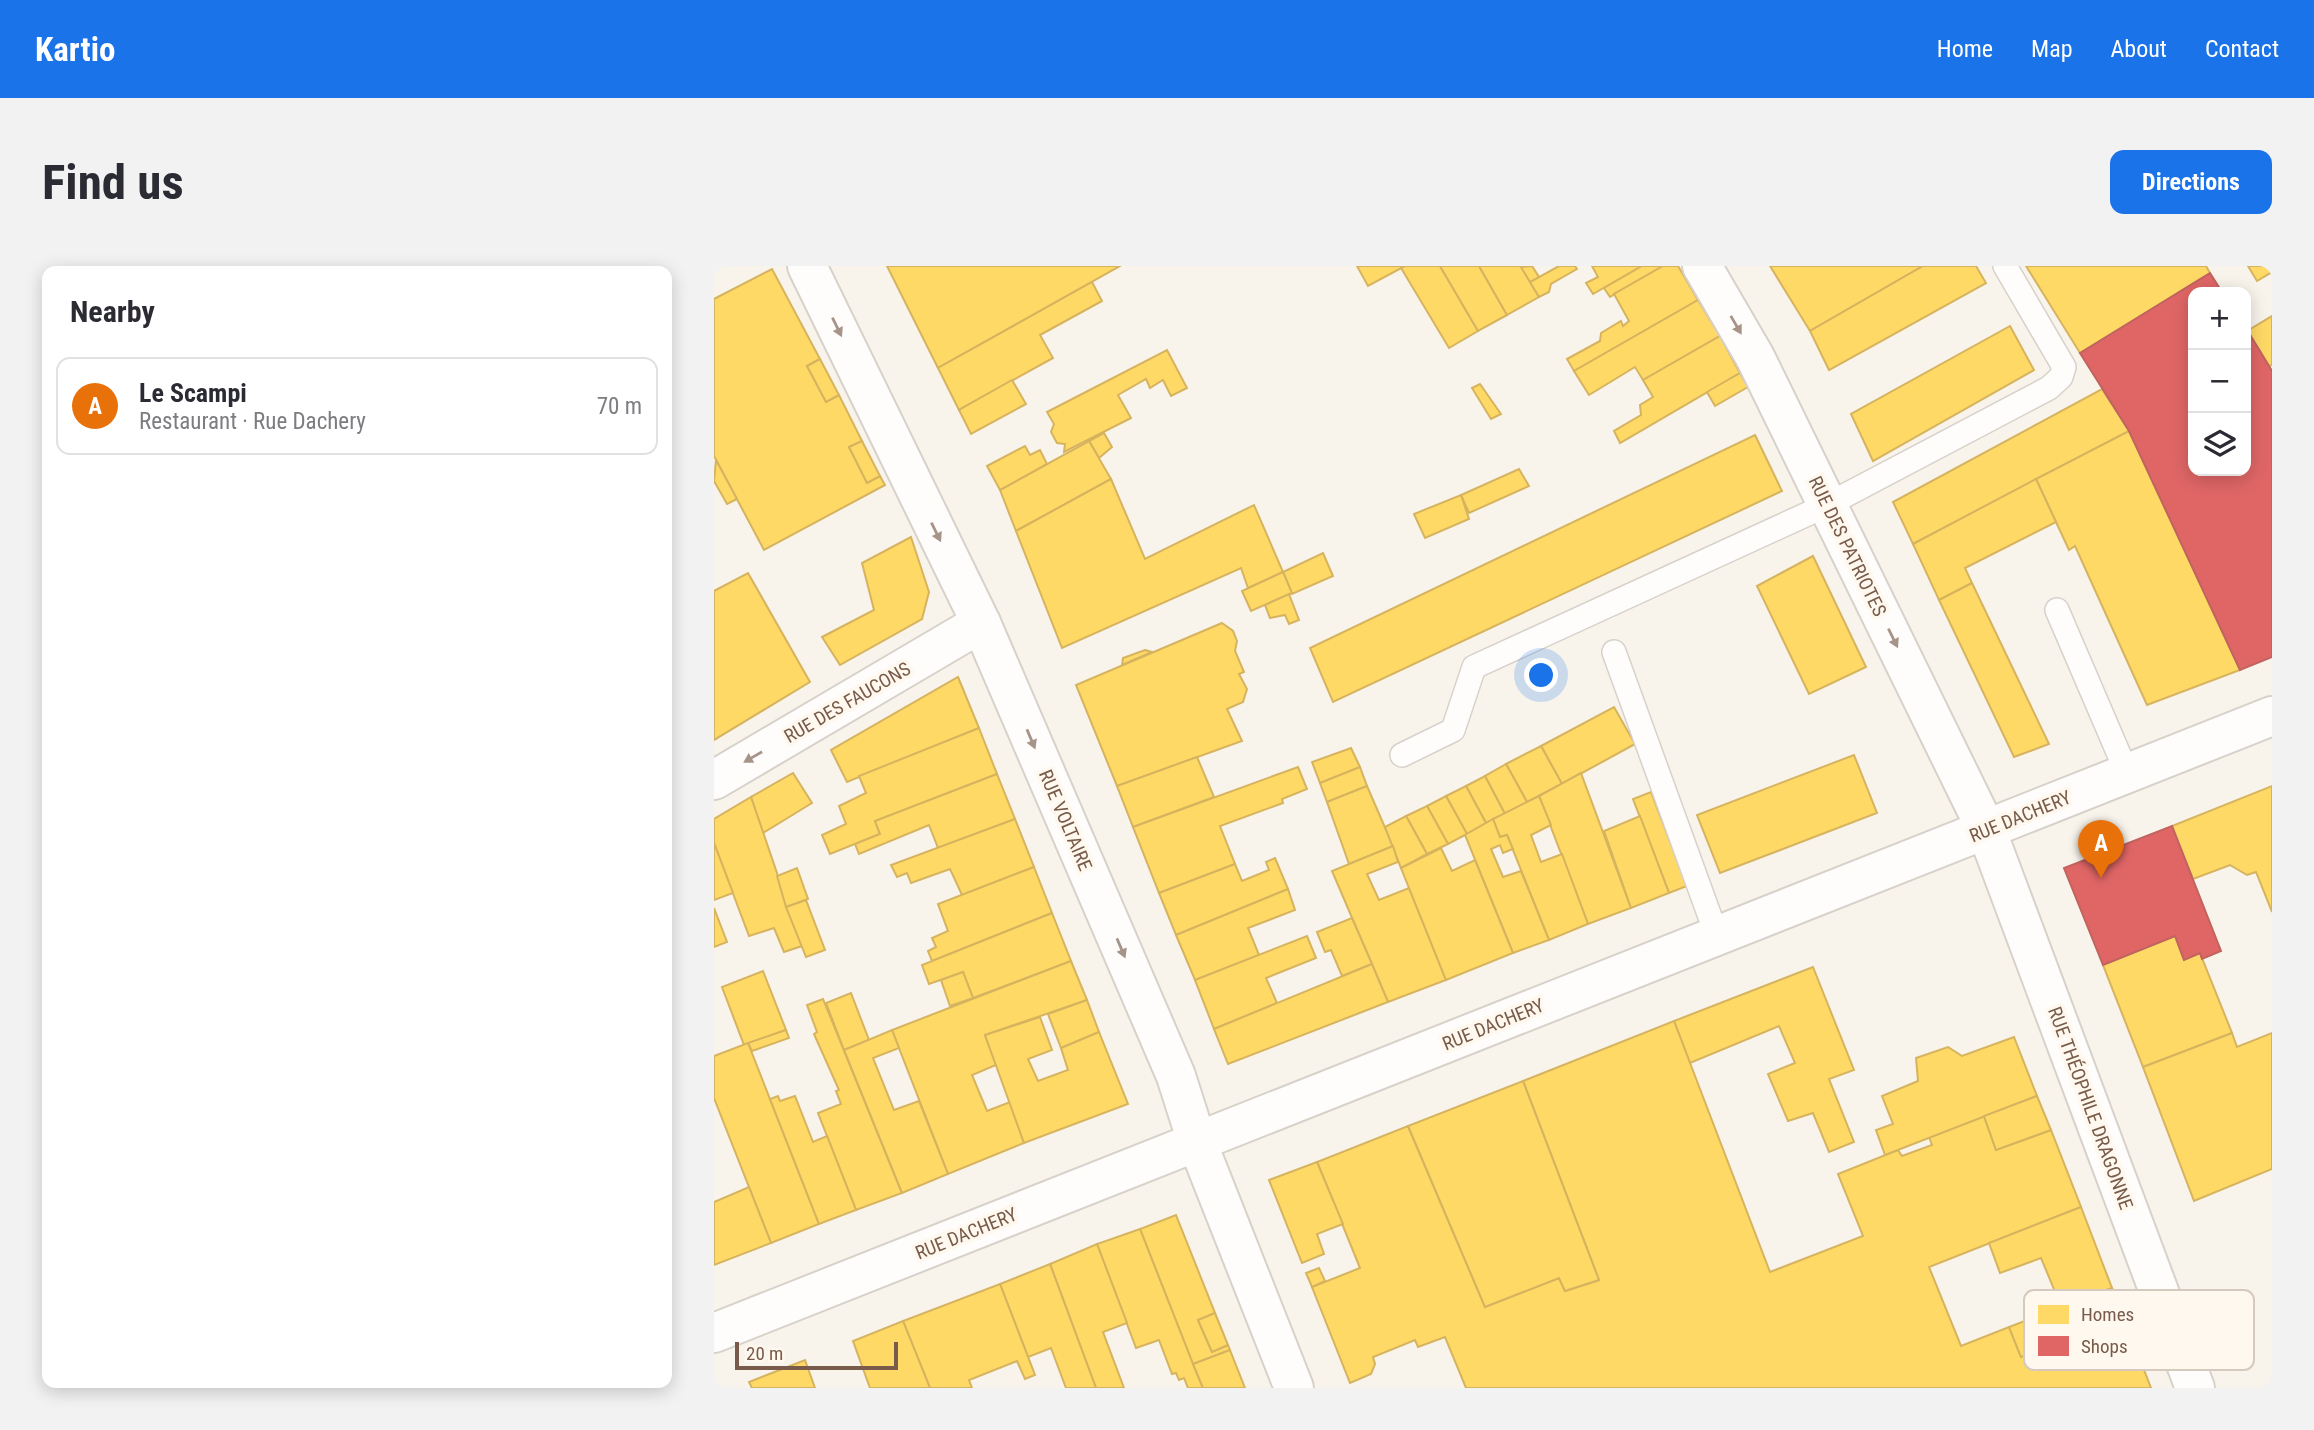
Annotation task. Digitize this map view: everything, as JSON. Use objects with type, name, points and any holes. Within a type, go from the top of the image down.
[{"type":"street","name":"RUE VOLTAIRE","points":[[807,266],[981,623],[1176,1076],[1197,1142],[1294,1388]]},
{"type":"street","name":"RUE DES PATRIOTES","points":[[1702,266],[1755,357],[1986,829]]},
{"type":"street","name":"RUE DES FAUCONS","points":[[714,780],[981,623]]},
{"type":"street","name":"RUE DACHERY","points":[[714,1333],[2272,716]]},
{"type":"street","name":"RUE THÉOPHILE DRAGONNE","points":[[1986,829],[2158,1290]]},
{"type":"street","name":"RUE THÉOPHILE DRAGONNE","points":[[2188,1370],[2195,1388]]},
{"type":"lane","points":[[1402,755],[1454,730],[1474,667],[1828,505],[2049,388],[2061,377],[2064,367],[2005,266]]},
{"type":"lane","points":[[2057,610],[2127,773]]},
{"type":"lane","points":[[1614,652],[1717,936]]},
{"type":"building: Homes","points":[[887,266],[1120,266],[938,368]]},
{"type":"building: Homes","points":[[1357,266],[1405,266],[1368,286]]},
{"type":"building: Homes","points":[[1440,266],[1478,331],[1449,348],[1401,268]]},
{"type":"building: Homes","points":[[1440,266],[1479,266],[1507,315],[1478,331]]},
{"type":"building: Homes","points":[[1479,266],[1521,266],[1539,297],[1507,315]]},
{"type":"building: Homes","points":[[1532,266],[1539,277],[1530,282],[1521,267]]},
{"type":"building: Homes","points":[[1559,266],[1575,266],[1577,269],[1551,284],[1549,292],[1539,297],[1530,282]]},
{"type":"building: Homes","points":[[1592,266],[1642,266],[1593,294],[1586,283],[1598,277]]},
{"type":"building: Homes","points":[[1642,266],[1663,266],[1610,297],[1604,288]]},
{"type":"building: Homes","points":[[1663,266],[1678,266],[1698,300],[1574,371],[1567,359],[1600,341],[1601,333],[1621,321],[1623,326],[1629,321],[1614,294]]},
{"type":"building: Homes","points":[[1770,266],[1923,266],[1810,331]]},
{"type":"building: Homes","points":[[1923,266],[1976,266],[1986,283],[1829,370],[1810,331]]},
{"type":"building: Homes","points":[[2026,266],[2206,266],[2210,273],[2080,353]]},
{"type":"building: Homes","points":[[2248,266],[2272,266],[2272,272],[2257,281]]},
{"type":"building: Homes","points":[[772,269],[820,359],[807,366],[826,402],[839,395],[862,441],[849,447],[867,483],[880,476],[885,485],[764,550],[714,456],[714,299]]},
{"type":"building: Homes","points":[[1092,282],[1102,301],[1040,335],[1053,358],[959,410],[938,368]]},
{"type":"building: Homes","points":[[1698,300],[1720,336],[1643,380],[1635,367],[1589,395],[1574,371]]},
{"type":"building: Homes","points":[[2272,316],[2272,365],[2269,366],[2251,337],[2251,329]]},
{"type":"building: Homes","points":[[2010,326],[2034,370],[1873,461],[1851,414]]},
{"type":"building: Homes","points":[[1720,336],[1740,373],[1620,443],[1614,431],[1641,415],[1640,405],[1653,397],[1643,380]]},
{"type":"building: Homes","points":[[1167,350],[1187,388],[1171,396],[1163,380],[1150,388],[1146,379],[1118,395],[1131,418],[1064,452],[1065,444],[1057,443],[1051,432],[1054,424],[1047,412]]},
{"type":"building: Homes","points":[[820,359],[839,395],[826,402],[807,366]]},
{"type":"building: Homes","points":[[1740,373],[1748,387],[1715,406],[1707,392]]},
{"type":"building: Homes","points":[[1012,380],[1026,404],[971,434],[959,410]]},
{"type":"building: Homes","points":[[1480,384],[1501,414],[1491,419],[1472,388]]},
{"type":"building: Homes","points":[[2102,389],[2129,431],[1913,544],[1893,502]]},
{"type":"building: Homes","points":[[2129,431],[2240,670],[2147,705],[2075,546],[2069,550],[2036,479]]},
{"type":"building: Homes","points":[[1104,433],[1112,447],[1099,458],[1089,441]]},
{"type":"building: Homes","points":[[1755,435],[1782,491],[1333,702],[1310,648]]},
{"type":"building: Homes","points":[[862,441],[880,476],[867,483],[849,447]]},
{"type":"building: Homes","points":[[1089,441],[1111,479],[1016,531],[1000,490]]},
{"type":"building: Homes","points":[[1025,446],[1030,455],[1040,450],[1047,464],[1000,490],[987,466]]},
{"type":"building: Homes","points":[[716,460],[737,499],[727,504],[714,481]]},
{"type":"building: Homes","points":[[1519,469],[1529,486],[1469,513],[1461,495]]},
{"type":"building: Homes","points":[[1111,479],[1145,559],[1254,505],[1283,572],[1248,588],[1241,568],[1062,648],[1016,531]]},
{"type":"building: Homes","points":[[2036,479],[2056,522],[1965,568],[1972,583],[1939,600],[1913,544]]},
{"type":"building: Homes","points":[[1461,495],[1469,519],[1425,538],[1414,514]]},
{"type":"building: Homes","points":[[911,537],[929,592],[922,619],[840,665],[822,637],[874,610],[862,563]]},
{"type":"building: Homes","points":[[1323,553],[1333,576],[1292,594],[1283,572]]},
{"type":"building: Homes","points":[[1813,556],[1866,667],[1809,694],[1757,586]]},
{"type":"building: Homes","points":[[1283,572],[1292,593],[1251,611],[1242,591]]},
{"type":"building: Homes","points":[[748,573],[810,682],[714,740],[714,591]]},
{"type":"building: Homes","points":[[1972,583],[2049,744],[2014,757],[1939,600]]},
{"type":"building: Homes","points":[[1289,594],[1299,620],[1289,624],[1285,615],[1270,618],[1265,605]]},
{"type":"building: Homes","points":[[1222,623],[1233,631],[1237,641],[1235,651],[1244,672],[1239,674],[1247,689],[1243,702],[1227,709],[1242,741],[1117,786],[1076,685]]},
{"type":"building: Homes","points":[[1145,650],[1152,652],[1122,665],[1123,658]]},
{"type":"building: Homes","points":[[958,677],[979,728],[847,782],[831,750]]},
{"type":"building: Homes","points":[[1614,707],[1635,744],[1562,784],[1541,746]]},
{"type":"building: Homes","points":[[979,728],[997,774],[875,821],[880,834],[830,854],[822,835],[846,824],[839,806],[866,793],[859,776]]},
{"type":"building: Homes","points":[[1541,746],[1562,784],[1527,802],[1506,764]]},
{"type":"building: Homes","points":[[1351,748],[1360,767],[1320,783],[1312,762]]},
{"type":"building: Homes","points":[[1854,755],[1877,813],[1720,873],[1697,815]]},
{"type":"building: Homes","points":[[1197,757],[1214,797],[1133,827],[1117,786]]},
{"type":"building: Homes","points":[[1506,764],[1527,802],[1505,814],[1485,776]]},
{"type":"building: Homes","points":[[1298,767],[1307,789],[1282,799],[1283,803],[1220,826],[1235,864],[1159,893],[1133,827]]},
{"type":"building: Homes","points":[[1360,767],[1367,786],[1327,802],[1320,783]]},
{"type":"building: Homes","points":[[793,773],[812,803],[763,833],[751,797]]},
{"type":"building: Homes","points":[[1581,773],[1631,908],[1588,924],[1539,796]]},
{"type":"building: Homes","points":[[997,774],[1015,819],[938,848],[929,825],[859,854],[855,844],[880,834],[875,821]]},
{"type":"building: Homes","points":[[1485,776],[1505,814],[1486,823],[1466,786]]},
{"type":"building: Homes","points":[[1367,786],[1393,846],[1349,864],[1327,802]]},
{"type":"building: Homes","points":[[1466,786],[1486,823],[1467,834],[1446,796]]},
{"type":"building: Homes","points":[[2272,786],[2272,912],[2256,872],[2247,875],[2230,865],[2193,879],[2172,826]]},
{"type":"building: Homes","points":[[1651,792],[1687,886],[1669,893],[1633,799]]},
{"type":"building: Homes","points":[[1446,796],[1467,834],[1448,844],[1427,806]]},
{"type":"building: Homes","points":[[1539,796],[1551,825],[1531,835],[1541,862],[1562,854],[1588,924],[1549,940],[1507,835],[1500,837],[1493,819]]},
{"type":"building: Homes","points":[[751,797],[802,946],[784,952],[774,928],[749,936],[714,843],[714,819]]},
{"type":"building: Homes","points":[[1427,806],[1448,844],[1427,854],[1406,816]]},
{"type":"building: Homes","points":[[1406,816],[1427,854],[1401,868],[1385,827]]},
{"type":"building: Homes","points":[[1640,816],[1669,893],[1631,908],[1604,831]]},
{"type":"building: Homes","points":[[1015,819],[1034,867],[962,895],[950,869],[911,883],[907,873],[897,877],[891,865]]},
{"type":"building: Homes","points":[[1493,819],[1500,837],[1507,835],[1513,849],[1503,853],[1500,845],[1491,849],[1503,877],[1521,871],[1549,940],[1513,953],[1465,835]]},
{"type":"building: Homes","points":[[714,843],[733,893],[714,900]]},
{"type":"building: Homes","points":[[1393,846],[1398,862],[1367,874],[1379,900],[1409,888],[1446,980],[1388,1002],[1332,871]]},
{"type":"building: Homes","points":[[1441,848],[1452,871],[1475,860],[1513,953],[1446,980],[1401,868]]},
{"type":"building: Homes","points":[[1275,858],[1288,889],[1176,935],[1159,893],[1235,864],[1242,881],[1269,870],[1266,862]]},
{"type":"building: Homes","points":[[1034,867],[1052,913],[932,961],[928,951],[936,947],[932,938],[948,931],[938,904]]},
{"type":"building: Homes","points":[[797,868],[808,899],[786,907],[777,876]]},
{"type":"building: Homes","points":[[1288,889],[1295,910],[1248,928],[1259,955],[1195,980],[1176,935]]},
{"type":"building: Homes","points":[[806,900],[825,950],[806,957],[786,907]]},
{"type":"building: Homes","points":[[714,908],[727,942],[714,947]]},
{"type":"building: Homes","points":[[1052,913],[1071,961],[973,998],[963,972],[929,984],[922,965]]},
{"type":"building: Homes","points":[[1352,918],[1372,964],[1342,976],[1331,950],[1325,952],[1317,932]]},
{"type":"building: Homes","points":[[1307,936],[1316,958],[1266,978],[1277,1003],[1214,1029],[1195,980]]},
{"type":"building: Homes","points":[[2175,936],[2184,960],[2200,953],[2232,1033],[2143,1067],[2103,965]]},
{"type":"building: Homes","points":[[1071,961],[1087,1000],[985,1035],[996,1065],[972,1075],[987,1111],[1010,1102],[1024,1143],[948,1174],[892,1030]]},
{"type":"building: Homes","points":[[1372,964],[1388,1002],[1228,1064],[1214,1029]]},
{"type":"building: Homes","points":[[1813,967],[1854,1070],[1829,1079],[1854,1142],[1829,1152],[1813,1113],[1788,1121],[1768,1074],[1795,1063],[1779,1026],[1690,1063],[1674,1021]]},
{"type":"building: Homes","points":[[763,971],[786,1030],[744,1045],[722,987]]},
{"type":"building: Homes","points":[[963,972],[973,998],[950,1006],[941,980]]},
{"type":"building: Homes","points":[[851,993],[869,1040],[844,1050],[826,1003]]},
{"type":"building: Homes","points":[[823,999],[902,1193],[856,1210],[818,1113],[841,1104],[836,1091],[839,1090],[814,1034],[817,1032],[807,1005]]},
{"type":"building: Homes","points":[[1087,1000],[1099,1032],[1061,1048],[1048,1014]]},
{"type":"building: Homes","points":[[1040,1017],[1052,1050],[1028,1059],[1038,1081],[1068,1070],[1061,1048],[1099,1032],[1128,1104],[1024,1143],[985,1035]]},
{"type":"building: Homes","points":[[1674,1021],[1770,1272],[1863,1236],[1838,1174],[1898,1150],[1902,1156],[1932,1145],[1929,1137],[1984,1116],[1996,1150],[2051,1130],[2081,1207],[1929,1267],[1961,1346],[2009,1327],[2021,1357],[2024,1356],[2024,1370],[2144,1370],[2151,1388],[1466,1388],[1445,1337],[1418,1347],[1415,1340],[1373,1357],[1375,1364],[1371,1374],[1350,1383],[1312,1287],[1360,1268],[1317,1162],[1408,1126],[1485,1307],[1559,1278],[1565,1291],[1599,1280],[1523,1081]]},
{"type":"building: Homes","points":[[786,1030],[789,1038],[752,1051],[748,1043]]},
{"type":"building: Homes","points":[[892,1030],[899,1048],[873,1058],[894,1110],[919,1101],[948,1174],[902,1193],[844,1050]]},
{"type":"building: Homes","points":[[2232,1033],[2237,1047],[2272,1033],[2272,1169],[2194,1201],[2143,1067]]},
{"type":"building: Homes","points":[[2014,1037],[2037,1096],[1885,1155],[1876,1130],[1893,1124],[1882,1096],[1918,1081],[1916,1058],[1948,1047],[1962,1056]]},
{"type":"building: Homes","points":[[748,1043],[819,1224],[771,1243],[714,1098],[714,1056]]},
{"type":"building: Homes","points":[[1523,1081],[1599,1280],[1565,1291],[1559,1278],[1485,1307],[1408,1126]]},
{"type":"building: Homes","points":[[778,1096],[780,1101],[795,1096],[813,1142],[827,1136],[856,1210],[819,1224],[770,1099]]},
{"type":"building: Homes","points":[[2037,1096],[2051,1130],[1996,1150],[1984,1116]]},
{"type":"building: Homes","points":[[1317,1162],[1343,1224],[1317,1234],[1324,1254],[1302,1263],[1269,1180]]},
{"type":"building: Homes","points":[[749,1187],[771,1243],[714,1265],[714,1202]]},
{"type":"building: Homes","points":[[2081,1207],[2112,1288],[2054,1290],[2041,1258],[2000,1273],[1989,1243]]},
{"type":"building: Homes","points":[[1176,1215],[1215,1313],[1198,1320],[1212,1352],[1228,1345],[1230,1350],[1193,1364],[1140,1229]]},
{"type":"building: Homes","points":[[1140,1229],[1203,1388],[1188,1388],[1184,1378],[1179,1380],[1176,1373],[1172,1374],[1159,1340],[1136,1348],[1097,1244]]},
{"type":"building: Homes","points":[[1097,1244],[1127,1323],[1103,1332],[1124,1388],[1096,1388],[1050,1264]]},
{"type":"building: Homes","points":[[1050,1264],[1096,1388],[1066,1388],[1051,1348],[1028,1357],[1000,1284]]},
{"type":"building: Homes","points":[[1319,1268],[1325,1281],[1312,1287],[1306,1273]]},
{"type":"building: Homes","points":[[1000,1284],[1035,1375],[1025,1379],[1017,1361],[969,1380],[972,1388],[930,1388],[903,1321]]},
{"type":"building: Homes","points":[[1215,1313],[1228,1345],[1212,1352],[1198,1320]]},
{"type":"building: Homes","points":[[903,1321],[930,1388],[870,1388],[853,1341]]},
{"type":"building: Homes","points":[[2024,1321],[2024,1356],[2021,1357],[2009,1327]]},
{"type":"building: Homes","points":[[1230,1350],[1245,1388],[1203,1388],[1193,1364]]},
{"type":"building: Homes","points":[[805,1360],[815,1388],[752,1388],[749,1382]]},
{"type":"building: Shops","points":[[2210,273],[2219,287],[2188,287],[2188,476],[2251,476],[2251,336],[2272,371],[2272,657],[2240,670],[2129,431],[2080,353]]},
{"type":"building: Shops","points":[[2172,826],[2221,951],[2202,959],[2200,953],[2184,960],[2175,936],[2103,965],[2064,868]]},
{"type":"place","name":"Le Scampi","points":[[2101,878]]}]
